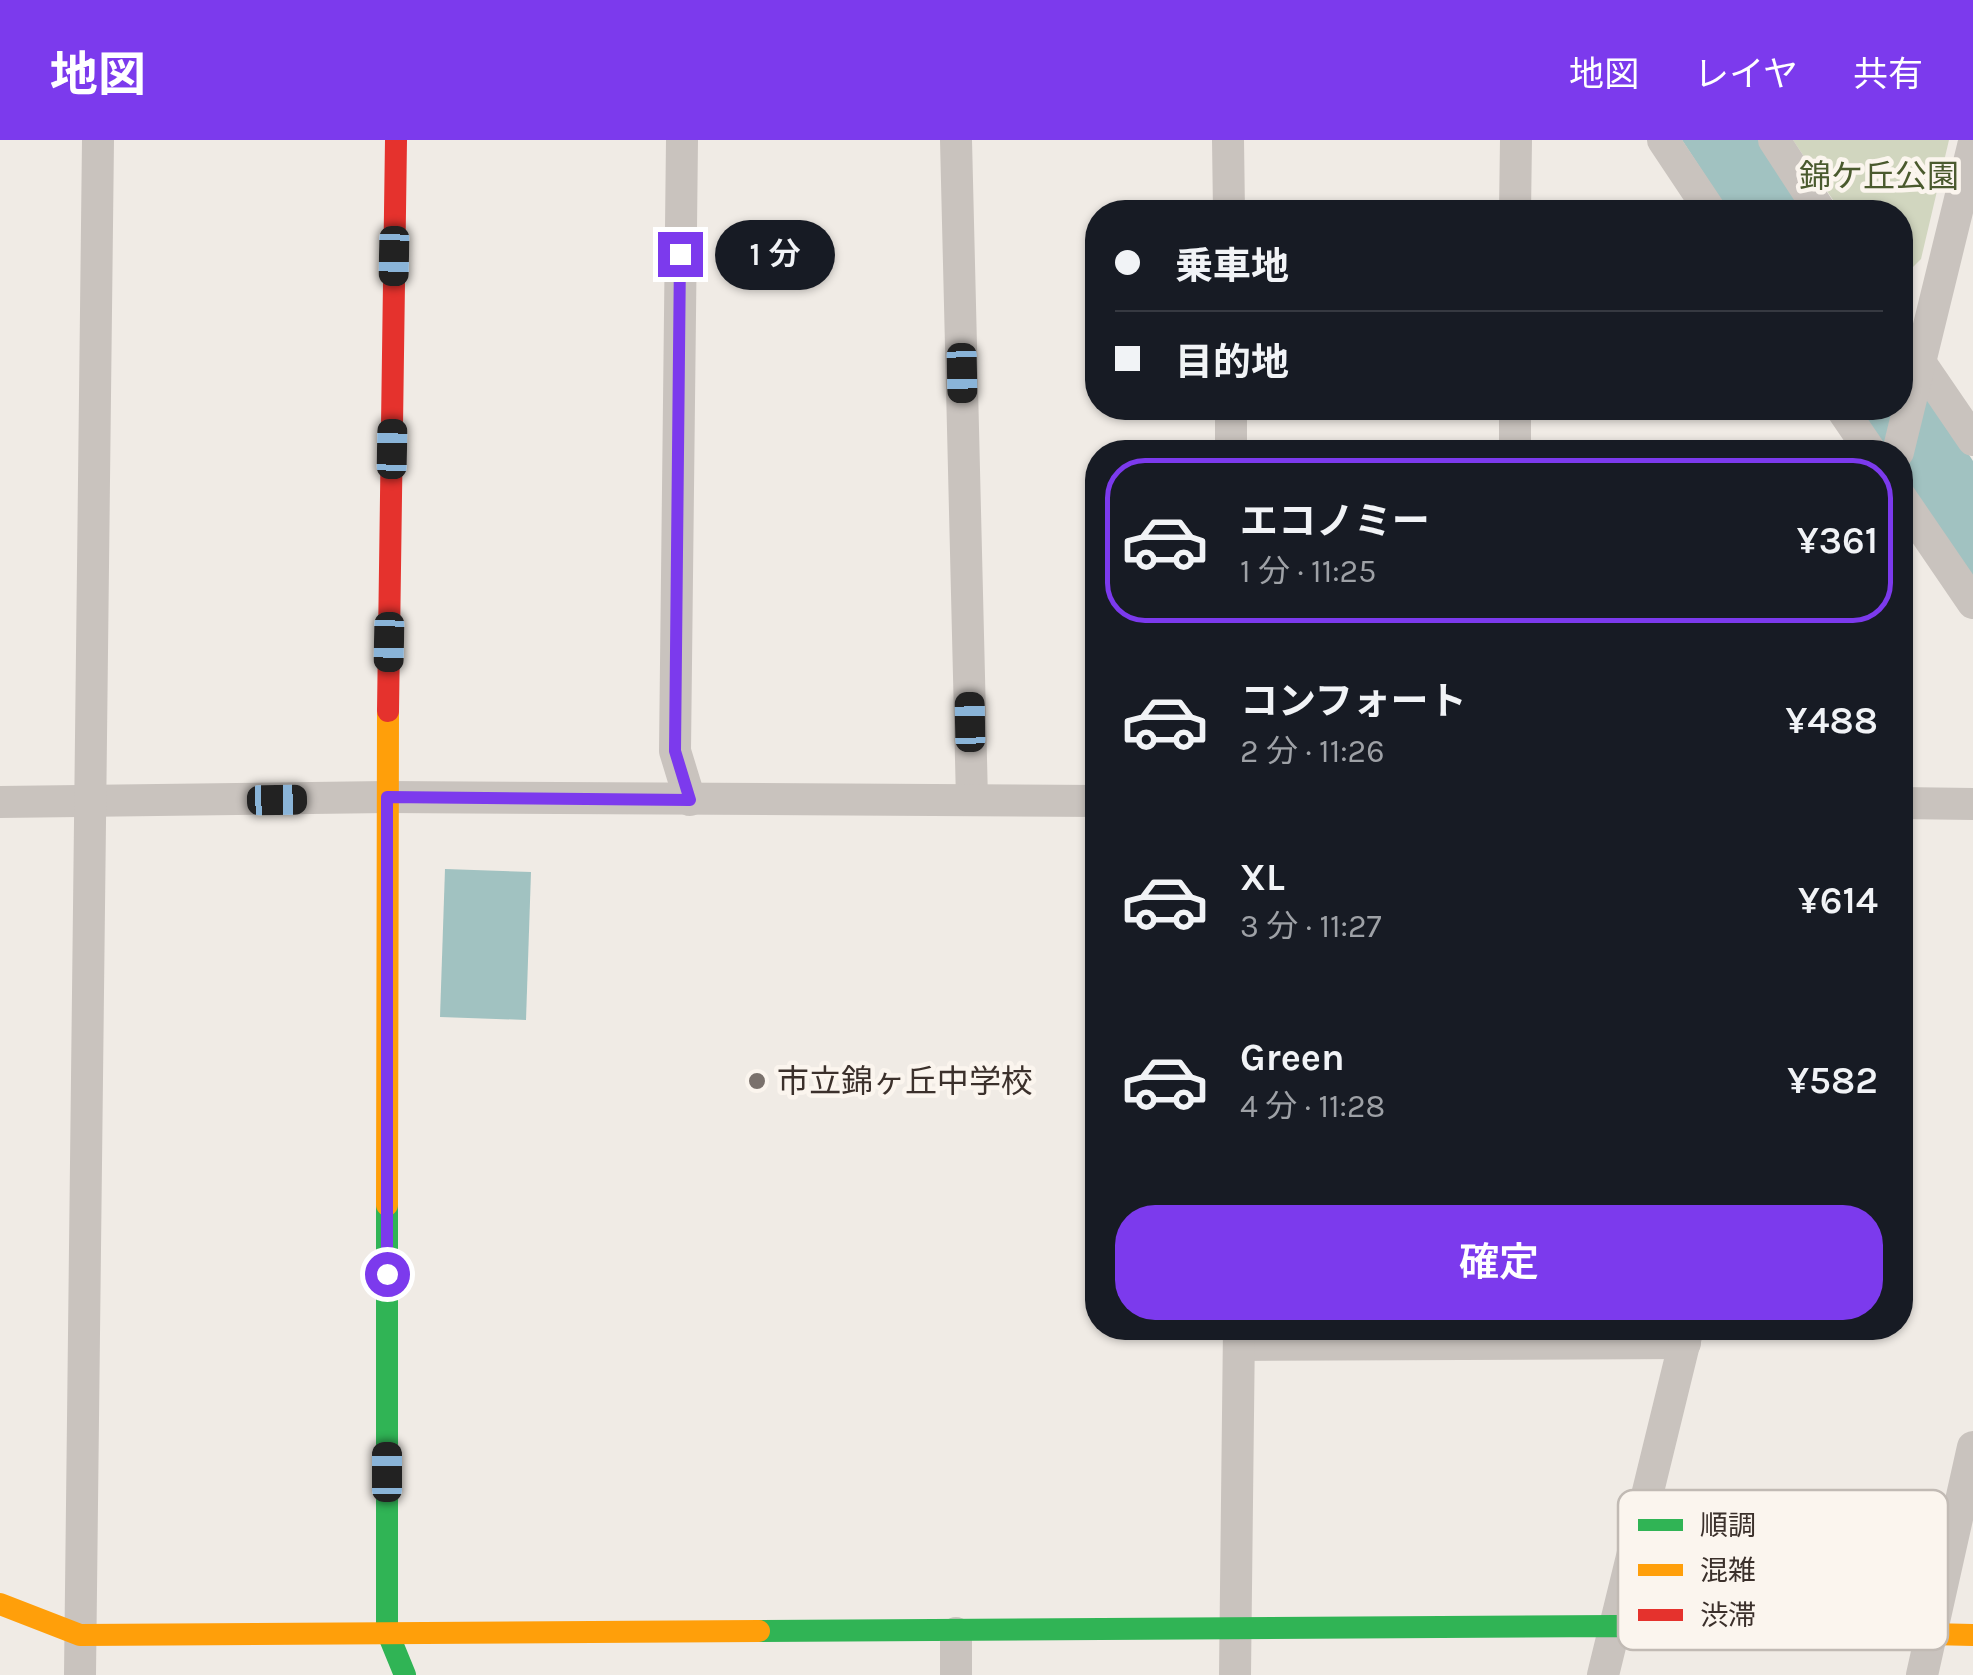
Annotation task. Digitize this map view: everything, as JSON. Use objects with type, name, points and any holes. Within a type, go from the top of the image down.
[{"type":"street","points":[[80,1675],[98,140]]},
{"type":"street","points":[[396,140],[387,797],[387,1631],[405,1675]]},
{"type":"street","points":[[682,140],[675,751],[690,800]]},
{"type":"street","points":[[956,140],[972,800]]},
{"type":"street","points":[[1228,140],[1228,200]]},
{"type":"street","points":[[1515,200],[1516,140]]},
{"type":"street","points":[[1663,140],[1703,200]]},
{"type":"street","points":[[1774,140],[1813,200]]},
{"type":"street","points":[[1913,384],[1973,146]]},
{"type":"street","points":[[1913,354],[1973,440]]},
{"type":"street","points":[[1913,515],[1973,603]]},
{"type":"street","points":[[0,802],[93,804],[387,797],[1085,801]]},
{"type":"street","points":[[1913,803],[1973,804]]},
{"type":"street","points":[[1235,1675],[1239,1340]]},
{"type":"street","points":[[1648,1490],[1685,1340]]},
{"type":"street","points":[[1948,1562],[1973,1447]]},
{"type":"street","points":[[0,1604],[80,1636],[387,1631],[956,1633],[1618,1626]]},
{"type":"street","points":[[1603,1675],[1618,1614]]},
{"type":"street","points":[[956,1633],[956,1675]]},
{"type":"street","points":[[1948,1636],[1973,1635]]},
{"type":"street","points":[[1922,1675],[1928,1650]]},
{"type":"green space","name":"錦ケ丘公園","points":[[1793,140],[1949,140],[1921,259],[1913,267],[1913,200],[1833,200]]},
{"type":"water","points":[[1682,140],[1761,140],[1802,200],[1721,200]]},
{"type":"water","points":[[1913,369],[1973,461],[1973,576],[1913,489],[1913,440],[1880,440],[1867,420],[1913,420]]},
{"type":"water","points":[[445,869],[531,872],[526,1020],[440,1017]]},
{"type":"traffic: fast","points":[[387,1205],[387,1631],[405,1675]]},
{"type":"traffic: fast","points":[[759,1631],[1618,1626]]},
{"type":"traffic: slow","points":[[387,1205],[388,711]]},
{"type":"traffic: slow","points":[[0,1604],[80,1635],[759,1631]]},
{"type":"traffic: slow","points":[[1948,1634],[1973,1635]]},
{"type":"traffic: jam","points":[[388,711],[396,140]]},
{"type":"place","name":"市立錦ヶ丘中学校","points":[[757,1081]]},
{"type":"route","points":[[387,1274],[387,797],[690,800],[675,751],[680,254]]}]
